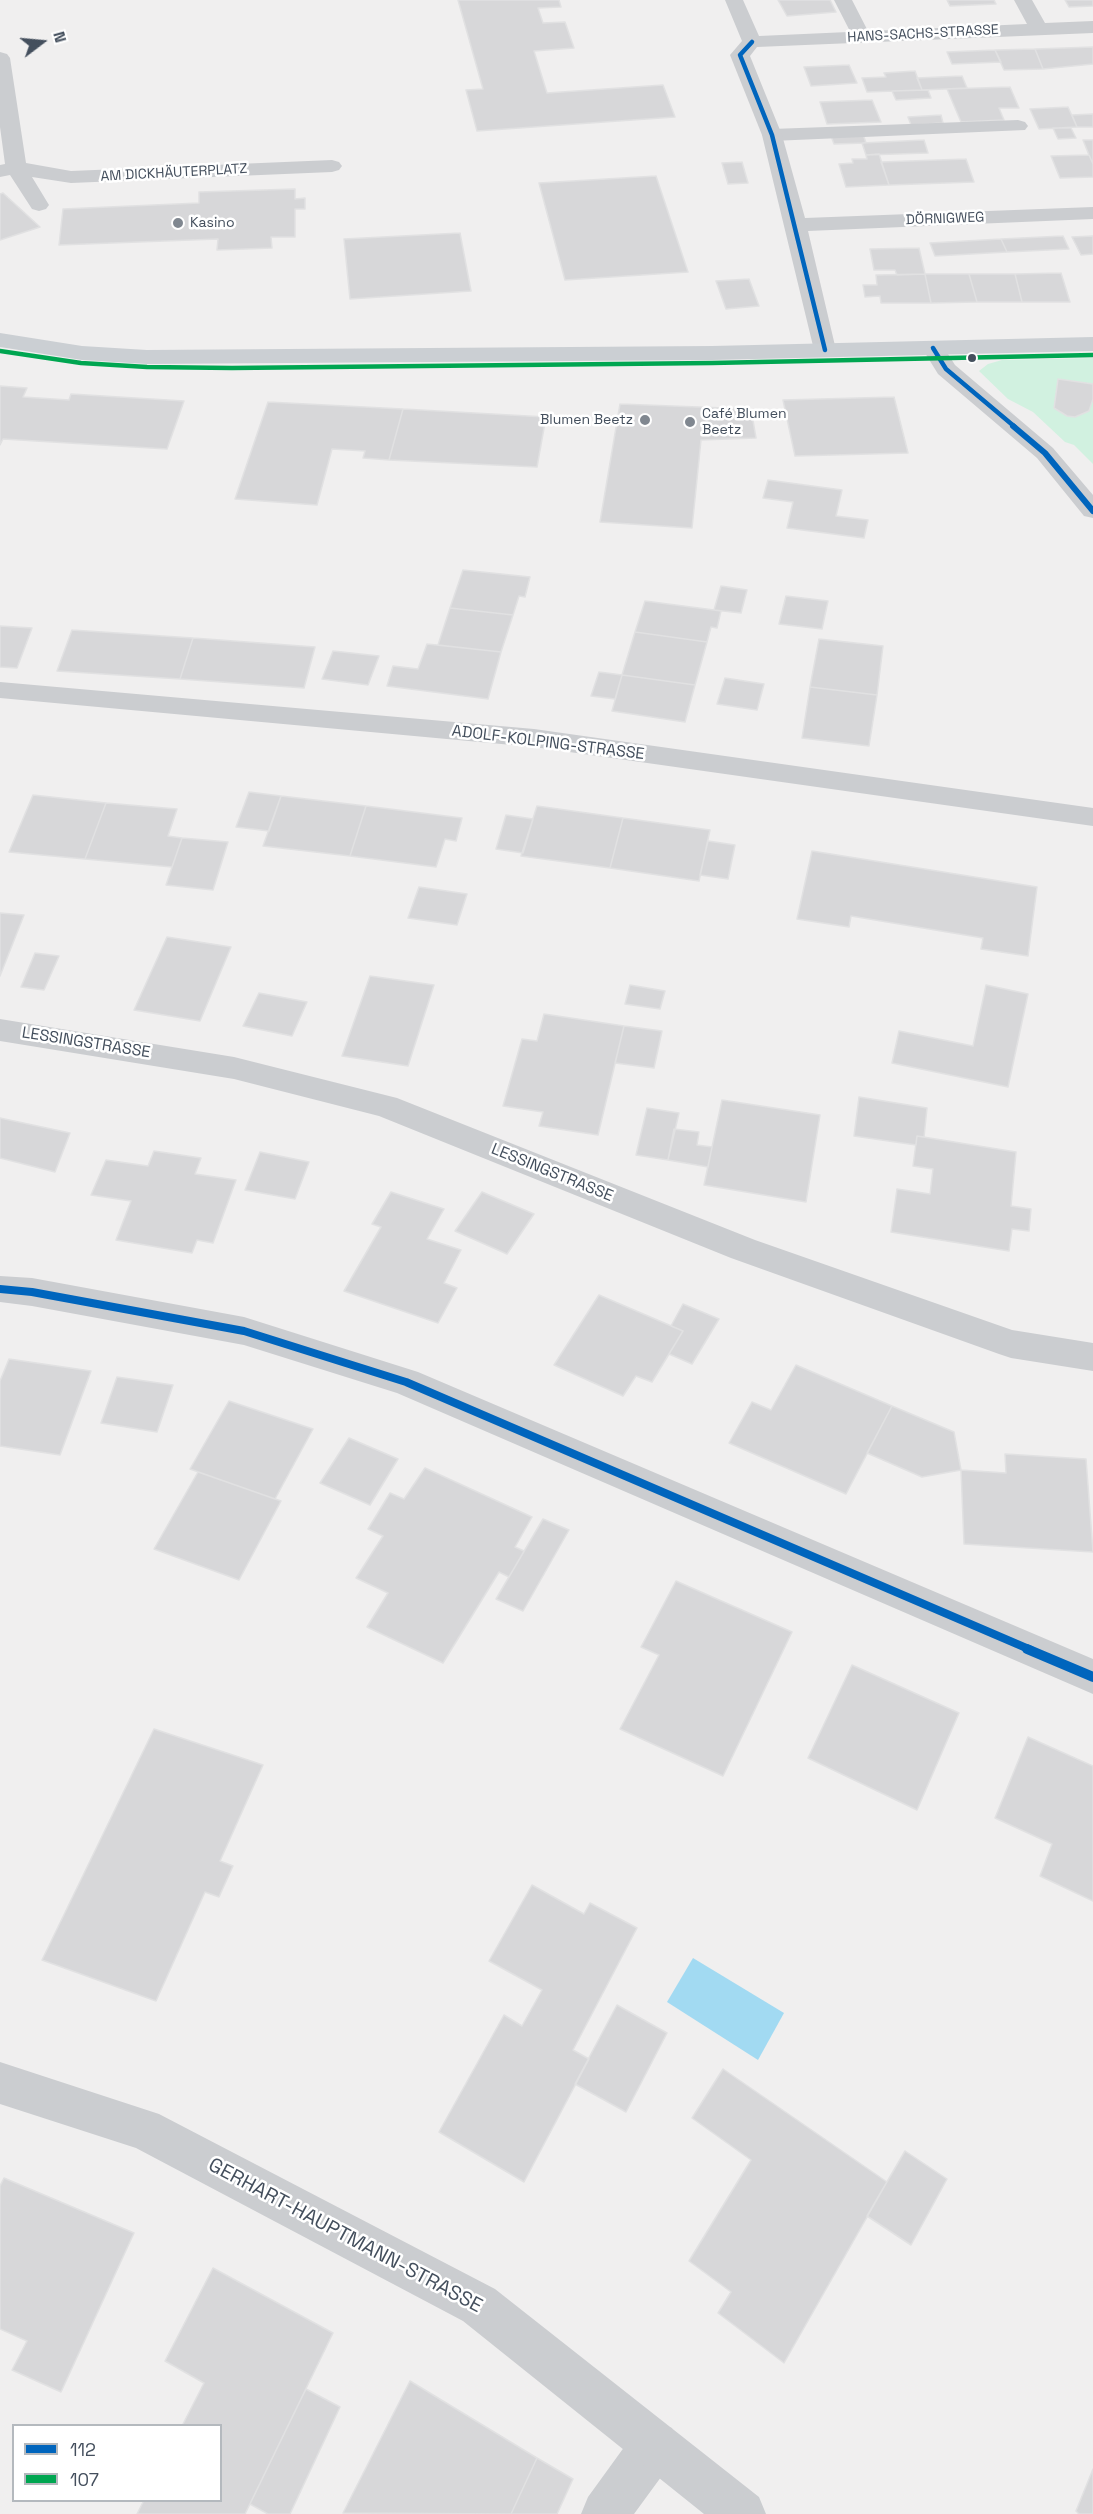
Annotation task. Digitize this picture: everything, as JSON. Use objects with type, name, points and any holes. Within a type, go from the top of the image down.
[{"type":"main road","points":[[0,340],[82,353],[178,357],[712,354],[1093,344]]},
{"type":"street","points":[[734,0],[752,42],[740,55],[772,135],[825,350]]},
{"type":"street","points":[[843,0],[862,37]]},
{"type":"street","points":[[1023,0],[1039,29]]},
{"type":"street","name":"HANS-SACHS-STRASSE","points":[[752,42],[1093,27]]},
{"type":"street","points":[[0,58],[8,170],[39,205]]},
{"type":"street","points":[[772,135],[1018,126]]},
{"type":"street","name":"AM DICKHÄUTERPLATZ","points":[[8,170],[71,177],[332,166]]},
{"type":"street","name":"DÖRNIGWEG","points":[[796,225],[1093,213]]},
{"type":"street","points":[[933,348],[946,369],[1045,453],[1093,511]]},
{"type":"street","name":"ADOLF-KOLPING-STRASSE","points":[[0,690],[534,738],[1093,817]]},
{"type":"street","name":"LESSINGSTRASSE","points":[[0,1030],[234,1068],[386,1106],[765,1257],[1011,1344],[1093,1357]]},
{"type":"street","points":[[0,1289],[32,1292],[244,1331],[406,1382],[1093,1677]]},
{"type":"street","name":"GERHART-HAUPTMANN-STRASSE","points":[[0,2083],[144,2129],[479,2306],[742,2514]]},
{"type":"street","points":[[605,2514],[655,2445]]},
{"type":"green space","points":[[1093,358],[1093,464],[1074,445],[1065,442],[1033,412],[1008,399],[979,371],[988,364],[1002,360]]},
{"type":"water","points":[[693,1958],[784,2013],[758,2060],[667,2002]]},
{"type":"building","points":[[458,0],[559,0],[561,7],[538,8],[543,23],[565,22],[574,48],[534,51],[547,93],[663,85],[675,117],[477,131],[466,90],[483,89]]},
{"type":"building","points":[[778,0],[830,0],[836,12],[787,16]]},
{"type":"building","points":[[947,0],[994,0],[996,4],[950,6]]},
{"type":"building","points":[[1065,0],[1093,0],[1093,6],[1069,7]]},
{"type":"building","points":[[1093,47],[1093,64],[1043,69],[1035,49]]},
{"type":"building","points":[[1035,49],[1043,69],[1004,70],[995,50]]},
{"type":"building","points":[[995,50],[1001,62],[952,64],[947,52]]},
{"type":"building","points":[[849,65],[857,83],[811,86],[804,67]]},
{"type":"building","points":[[915,71],[922,90],[867,92],[862,78],[886,77],[884,73]]},
{"type":"building","points":[[962,76],[967,88],[922,90],[917,78]]},
{"type":"building","points":[[1010,87],[1019,108],[999,108],[1004,120],[961,122],[947,89]]},
{"type":"building","points":[[928,90],[931,98],[896,100],[892,91]]},
{"type":"building","points":[[872,100],[881,122],[827,124],[820,102]]},
{"type":"building","points":[[1068,107],[1077,127],[1039,129],[1030,109]]},
{"type":"building","points":[[1093,114],[1093,127],[1077,127],[1072,115]]},
{"type":"building","points":[[941,115],[943,123],[911,125],[908,117]]},
{"type":"building","points":[[1053,128],[1071,128],[1076,138],[1058,139]]},
{"type":"building","points":[[863,134],[866,143],[834,144],[831,136]]},
{"type":"building","points":[[924,140],[928,153],[866,155],[862,143]]},
{"type":"building","points":[[1083,140],[1093,140],[1093,164],[1089,155]]},
{"type":"building","points":[[879,154],[889,185],[846,187],[839,164],[853,163],[852,159],[867,159],[866,155]]},
{"type":"building","points":[[1089,155],[1093,164],[1093,177],[1060,178],[1051,156]]},
{"type":"building","points":[[966,159],[974,182],[889,185],[881,162]]},
{"type":"building","points":[[742,162],[748,183],[728,184],[722,163]]},
{"type":"building","points":[[656,176],[688,272],[565,280],[539,183]]},
{"type":"building","name":"Kasino","points":[[295,189],[295,199],[305,198],[305,209],[295,209],[295,237],[271,237],[272,248],[217,250],[218,239],[59,245],[63,209],[199,203],[199,192]]},
{"type":"building","points":[[3,193],[40,227],[0,240],[0,194]]},
{"type":"building","points":[[460,233],[471,291],[350,299],[344,239]]},
{"type":"building","points":[[1063,236],[1069,249],[1007,252],[1001,239]]},
{"type":"building","points":[[1093,236],[1093,254],[1081,255],[1072,237]]},
{"type":"building","points":[[1001,239],[1007,252],[935,256],[930,243]]},
{"type":"building","points":[[919,248],[925,274],[897,275],[895,270],[874,270],[870,249]]},
{"type":"building","points":[[1061,273],[1070,302],[1022,302],[1015,274]]},
{"type":"building","points":[[925,274],[931,303],[881,303],[880,296],[865,297],[863,285],[877,285],[876,275]]},
{"type":"building","points":[[925,274],[969,274],[977,302],[931,303]]},
{"type":"building","points":[[969,274],[1015,274],[1022,302],[977,302]]},
{"type":"building","points":[[749,279],[759,306],[726,309],[716,281]]},
{"type":"building","points":[[1058,379],[1093,384],[1093,399],[1089,411],[1075,417],[1067,416],[1054,408]]},
{"type":"building","points":[[0,386],[27,388],[23,397],[69,400],[71,394],[184,401],[167,449],[3,439],[0,445]]},
{"type":"building","points":[[894,397],[908,453],[795,456],[783,400]]},
{"type":"building","points":[[268,402],[403,409],[389,460],[363,458],[365,451],[332,449],[317,505],[235,499]]},
{"type":"building","points":[[620,404],[751,409],[756,438],[701,440],[692,528],[600,522]]},
{"type":"building","points":[[403,409],[546,417],[537,467],[389,460]]},
{"type":"building","points":[[768,480],[842,490],[836,516],[868,520],[864,538],[787,528],[793,502],[763,498]]},
{"type":"building","points":[[463,570],[530,577],[525,597],[519,596],[513,615],[450,608]]},
{"type":"building","points":[[721,586],[747,590],[741,613],[714,610]]},
{"type":"building","points":[[786,596],[828,601],[822,629],[779,624]]},
{"type":"building","points":[[645,601],[721,611],[717,628],[711,627],[707,642],[635,632]]},
{"type":"building","points":[[450,608],[513,615],[501,652],[438,645]]},
{"type":"building","points":[[0,626],[32,628],[17,668],[0,667]]},
{"type":"building","points":[[72,630],[193,638],[180,679],[57,671]]},
{"type":"building","points":[[635,632],[707,642],[695,685],[622,675]]},
{"type":"building","points":[[193,638],[315,647],[304,688],[180,679]]},
{"type":"building","points":[[819,639],[883,646],[877,695],[810,687]]},
{"type":"building","points":[[427,644],[501,652],[488,699],[387,686],[393,666],[418,669]]},
{"type":"building","points":[[333,651],[379,656],[368,685],[322,679]]},
{"type":"building","points":[[599,672],[622,675],[615,699],[591,696]]},
{"type":"building","points":[[622,675],[695,685],[685,722],[612,711]]},
{"type":"building","points":[[725,678],[764,684],[757,710],[717,704]]},
{"type":"building","points":[[810,687],[877,695],[869,746],[802,738]]},
{"type":"building","points":[[249,792],[281,796],[269,831],[236,827]]},
{"type":"building","points":[[33,795],[106,803],[85,859],[9,852]]},
{"type":"building","points":[[281,796],[366,806],[350,856],[263,846]]},
{"type":"building","points":[[106,803],[177,809],[168,836],[182,838],[172,867],[85,859]]},
{"type":"building","points":[[366,806],[462,818],[456,841],[445,839],[436,867],[350,856]]},
{"type":"building","points":[[537,806],[623,818],[610,868],[521,856]]},
{"type":"building","points":[[506,815],[533,819],[523,853],[496,849]]},
{"type":"building","points":[[623,818],[710,830],[699,881],[610,868]]},
{"type":"building","points":[[182,838],[228,842],[213,890],[166,885]]},
{"type":"building","points":[[708,841],[735,845],[728,879],[700,875]]},
{"type":"building","points":[[812,851],[1037,887],[1028,956],[981,949],[983,938],[851,916],[849,927],[797,919]]},
{"type":"building","points":[[419,887],[467,894],[457,925],[408,918]]},
{"type":"building","points":[[0,913],[24,915],[0,976]]},
{"type":"building","points":[[167,937],[231,947],[200,1021],[134,1010]]},
{"type":"building","points":[[35,953],[59,956],[44,990],[21,987]]},
{"type":"building","points":[[370,976],[434,985],[408,1066],[342,1056]]},
{"type":"building","points":[[630,985],[665,991],[660,1009],[625,1004]]},
{"type":"building","points":[[986,985],[1028,994],[1008,1087],[892,1063],[899,1031],[973,1046]]},
{"type":"building","points":[[259,993],[307,1002],[292,1036],[243,1026]]},
{"type":"building","points":[[544,1014],[624,1026],[598,1135],[539,1126],[543,1112],[503,1106],[522,1039],[537,1041]]},
{"type":"building","points":[[624,1026],[662,1031],[654,1068],[615,1063]]},
{"type":"building","points":[[859,1097],[927,1108],[924,1137],[917,1136],[916,1145],[854,1136]]},
{"type":"building","points":[[722,1100],[820,1115],[806,1202],[704,1185]]},
{"type":"building","points":[[647,1108],[679,1113],[668,1160],[636,1155]]},
{"type":"building","points":[[0,1118],[70,1133],[55,1172],[0,1158]]},
{"type":"building","points":[[674,1129],[699,1132],[697,1145],[712,1147],[708,1167],[668,1160]]},
{"type":"building","points":[[917,1136],[1016,1152],[1011,1206],[1031,1209],[1029,1231],[1012,1229],[1009,1251],[891,1232],[897,1189],[930,1194],[933,1169],[913,1166]]},
{"type":"building","points":[[154,1151],[201,1158],[195,1174],[236,1180],[213,1243],[197,1240],[192,1253],[116,1240],[131,1201],[91,1195],[106,1160],[148,1166]]},
{"type":"building","points":[[260,1152],[309,1162],[295,1199],[245,1190]]},
{"type":"building","points":[[391,1192],[444,1209],[427,1239],[461,1250],[444,1283],[457,1288],[438,1323],[344,1291],[381,1227],[372,1224]]},
{"type":"building","points":[[482,1192],[534,1214],[507,1254],[455,1231]]},
{"type":"building","points":[[599,1295],[683,1331],[652,1382],[636,1376],[623,1396],[554,1365]]},
{"type":"building","points":[[683,1304],[719,1319],[692,1364],[669,1354],[683,1331],[671,1326]]},
{"type":"building","points":[[9,1359],[91,1371],[60,1455],[0,1446],[0,1381]]},
{"type":"building","points":[[796,1365],[892,1406],[846,1494],[729,1443],[752,1402],[771,1410]]},
{"type":"building","points":[[117,1377],[173,1385],[157,1432],[101,1423]]},
{"type":"building","points":[[229,1401],[313,1429],[275,1499],[190,1469]]},
{"type":"building","points":[[892,1406],[954,1432],[961,1470],[922,1477],[867,1453]]},
{"type":"building","points":[[349,1438],[398,1459],[370,1505],[320,1483]]},
{"type":"building","points":[[1005,1454],[1086,1459],[1093,1552],[964,1544],[961,1470],[1006,1473]]},
{"type":"building","points":[[425,1468],[532,1517],[515,1547],[524,1551],[509,1577],[499,1572],[443,1663],[367,1627],[388,1593],[356,1578],[383,1536],[368,1529],[390,1493],[404,1499]]},
{"type":"building","points":[[198,1472],[281,1501],[239,1580],[154,1549]]},
{"type":"building","points":[[543,1519],[569,1530],[523,1611],[496,1599]]},
{"type":"building","points":[[676,1581],[792,1632],[723,1776],[620,1729],[659,1655],[641,1647]]},
{"type":"building","points":[[852,1665],[959,1713],[917,1810],[808,1758]]},
{"type":"building","points":[[154,1729],[263,1765],[220,1861],[233,1866],[219,1897],[205,1892],[156,2001],[42,1960]]},
{"type":"building","points":[[1028,1737],[1093,1766],[1093,1901],[1040,1876],[1052,1844],[995,1818]]},
{"type":"building","points":[[532,1885],[584,1914],[590,1903],[637,1928],[573,2050],[589,2059],[524,2182],[439,2132],[504,2015],[522,2026],[542,1990],[489,1961]]},
{"type":"building","points":[[617,2005],[667,2033],[626,2112],[575,2084]]},
{"type":"building","points":[[723,2069],[887,2182],[784,2363],[718,2313],[731,2292],[689,2261],[751,2160],[692,2118]]},
{"type":"building","points":[[905,2151],[947,2179],[911,2245],[867,2216]]},
{"type":"building","points":[[4,2178],[134,2233],[61,2392],[12,2370],[27,2341],[0,2329],[0,2186]]},
{"type":"building","points":[[213,2268],[333,2333],[245,2514],[137,2514],[143,2502],[222,2502],[222,2424],[183,2424],[204,2383],[165,2361]]},
{"type":"building","points":[[410,2381],[537,2458],[511,2514],[343,2513]]},
{"type":"building","points":[[306,2389],[340,2407],[290,2514],[268,2514],[250,2504]]},
{"type":"building","points":[[537,2458],[573,2479],[557,2514],[511,2514]]},
{"type":"building","points":[[1093,2469],[1093,2514],[1079,2514],[1076,2511]]},
{"type":"transit line","name":"112","points":[[752,42],[740,55],[772,135],[825,350]]},
{"type":"transit line","name":"112","points":[[933,348],[946,369],[1045,453],[1093,511]]},
{"type":"transit line","name":"107","points":[[0,351],[81,363],[147,367],[232,368],[712,363],[1093,355]]},
{"type":"transit line","name":"112","points":[[0,1289],[32,1292],[244,1331],[406,1382],[1093,1677]]},
{"type":"place","name":"Kasino","points":[[178,223]]},
{"type":"place","name":"Blumen Beetz","points":[[645,420]]},
{"type":"place","name":"Café Blumen Beetz","points":[[690,422]]}]
